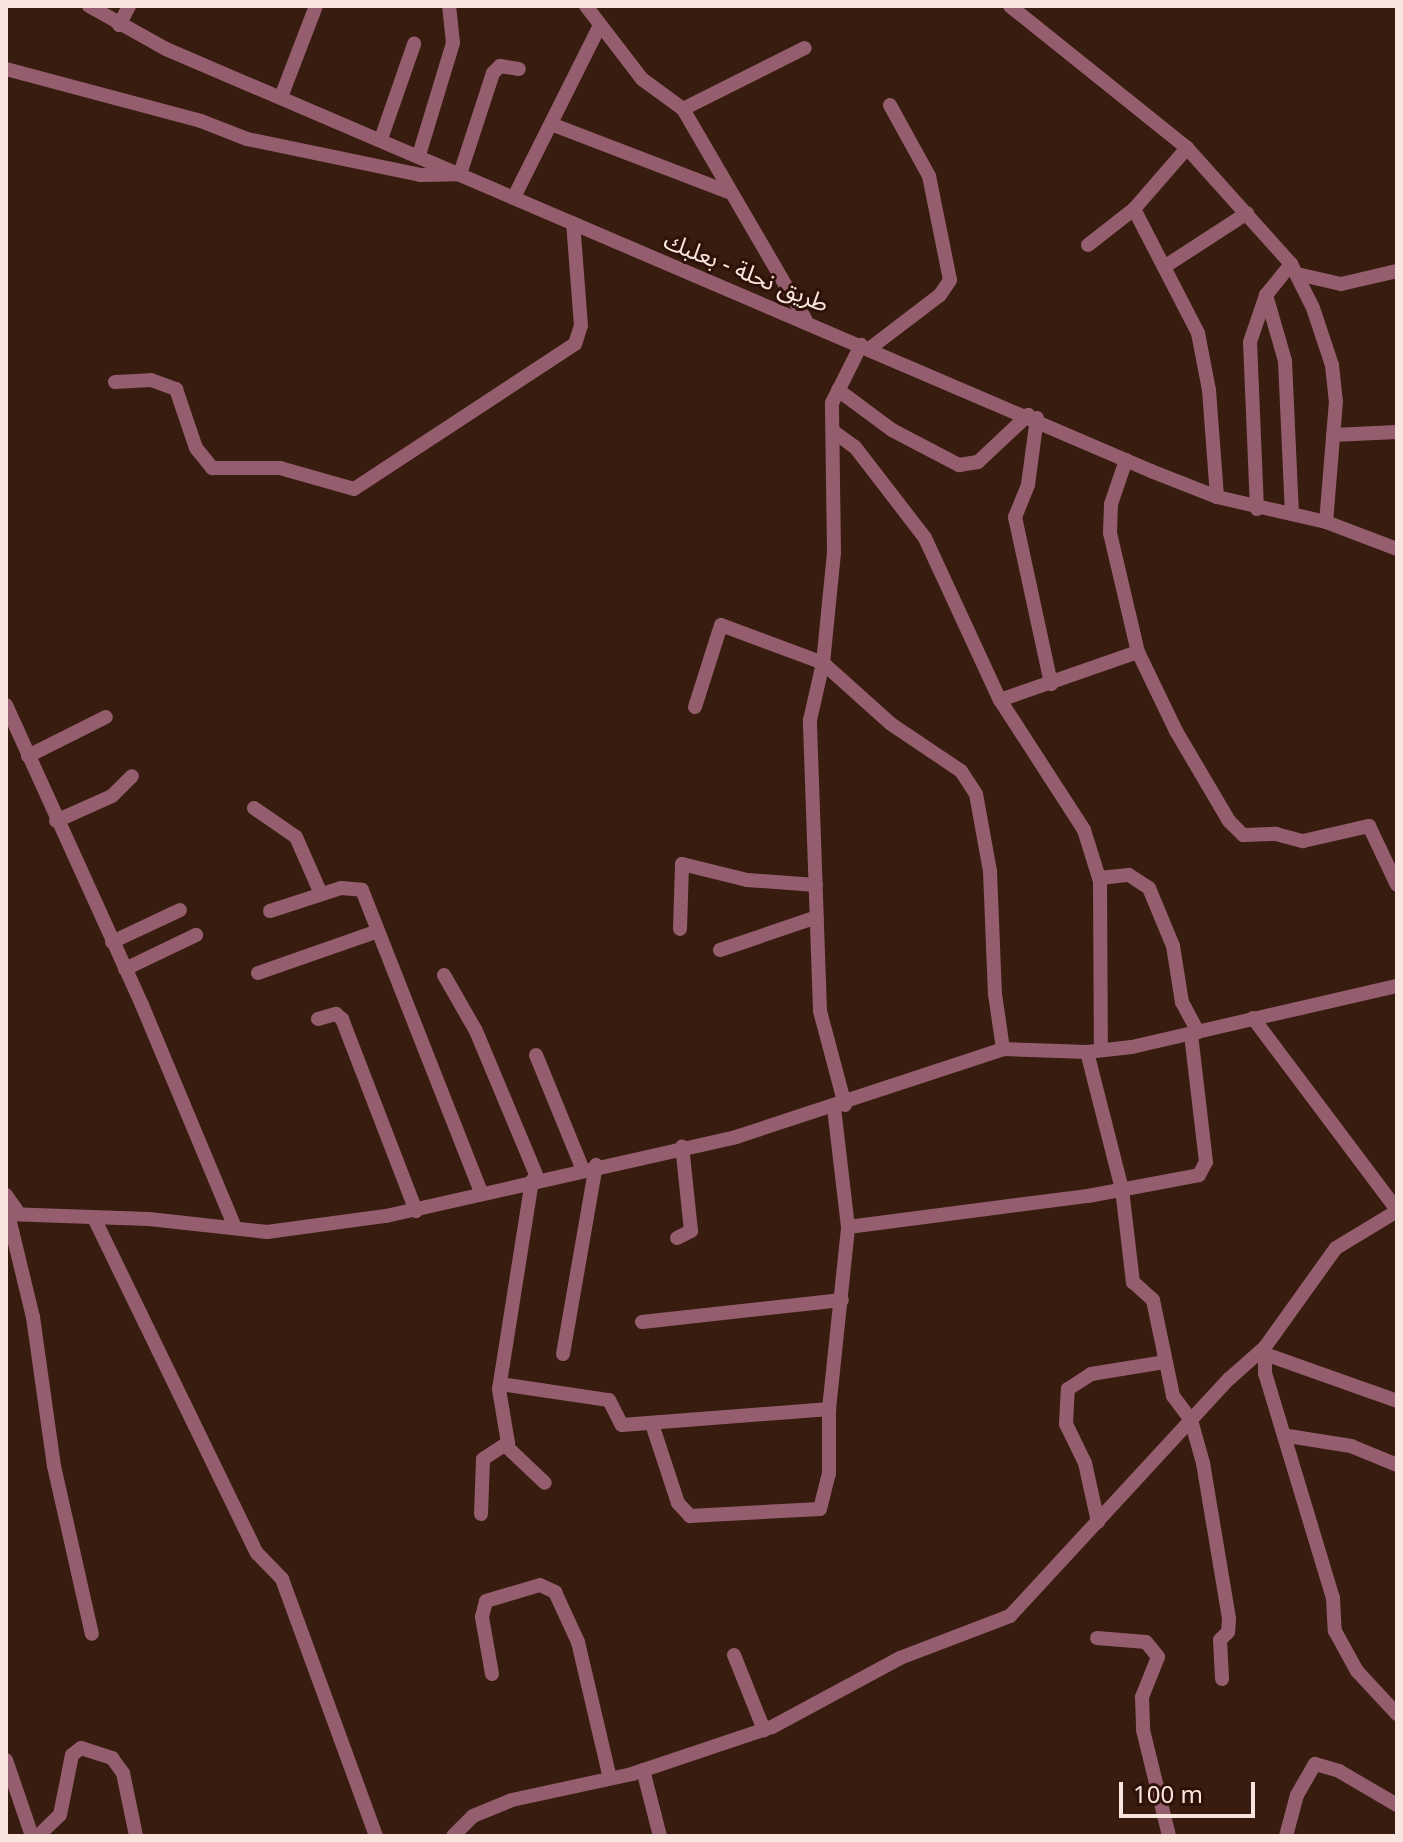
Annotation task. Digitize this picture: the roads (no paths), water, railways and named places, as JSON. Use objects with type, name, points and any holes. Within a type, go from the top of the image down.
[{"type":"street","name":"طريق نحلة - بعلبك","points":[[89,6],[119,25],[281,97],[785,317],[805,319],[1126,460],[1217,497],[1257,509],[1292,513],[1326,522],[1397,549]]},
{"type":"street","points":[[119,25],[129,6]]},
{"type":"street","points":[[281,97],[316,6]]},
{"type":"street","points":[[419,155],[453,43],[449,6]]},
{"type":"street","points":[[586,6],[599,27],[642,79],[683,109],[805,319]]},
{"type":"street","points":[[1010,6],[1187,148],[1294,269],[1332,365],[1333,435],[1326,522]]},
{"type":"street","points":[[514,197],[599,27]]},
{"type":"street","points":[[381,139],[414,44]]},
{"type":"street","points":[[683,109],[805,48]]},
{"type":"street","points":[[6,69],[201,121],[260,142],[405,173],[460,174],[493,73],[500,66],[519,69]]},
{"type":"street","points":[[652,1424],[686,1513],[799,1514],[820,1509],[829,1474],[829,1409],[848,1227],[839,1106],[822,1030],[810,720],[823,663],[834,552],[832,403],[865,347],[940,295],[950,280],[929,176],[890,105]]},
{"type":"street","points":[[551,124],[729,192]]},
{"type":"street","points":[[1088,245],[1134,209],[1187,148]]},
{"type":"street","points":[[1134,209],[1187,308],[1206,364],[1217,497]]},
{"type":"street","points":[[1164,267],[1247,213]]},
{"type":"street","points":[[115,382],[151,380],[176,389],[196,448],[212,468],[280,468],[354,489],[575,344],[581,326],[573,223]]},
{"type":"street","points":[[1294,269],[1341,284],[1397,271]]},
{"type":"street","points":[[1257,509],[1250,342],[1266,295],[1294,269]]},
{"type":"street","points":[[1266,295],[1285,361],[1292,513]]},
{"type":"street","points":[[838,390],[892,430],[959,465],[978,462],[1033,417]]},
{"type":"street","points":[[1033,417],[1028,485],[1015,517],[1051,684]]},
{"type":"street","points":[[834,432],[855,447],[925,538],[1000,700],[1068,802],[1099,878],[1094,1051],[1122,1189],[1133,1282],[1153,1300],[1173,1396],[1191,1420],[1223,1567],[1229,1629],[1220,1640],[1222,1679]]},
{"type":"street","points":[[1333,435],[1397,432]]},
{"type":"street","points":[[1126,460],[1111,504],[1110,533],[1138,652],[1176,731],[1237,832],[1303,841],[1369,826],[1397,885]]},
{"type":"street","points":[[695,707],[721,625],[823,663],[891,724],[961,771],[976,794],[990,871],[995,994],[1003,1049]]},
{"type":"street","points":[[1000,700],[1138,652]]},
{"type":"street","points":[[6,705],[125,969],[235,1227]]},
{"type":"street","points":[[28,756],[106,717]]},
{"type":"street","points":[[56,821],[112,796],[132,776]]},
{"type":"street","points":[[254,808],[277,828],[296,837],[321,894]]},
{"type":"street","points":[[680,929],[682,864],[747,880],[816,885]]},
{"type":"street","points":[[848,1227],[1122,1189],[1205,1170],[1195,1033],[1182,1002],[1173,946],[1149,888],[1129,875],[1099,878]]},
{"type":"street","points":[[270,911],[348,887],[362,890],[481,1192]]},
{"type":"street","points":[[112,942],[180,910]]},
{"type":"street","points":[[720,950],[817,917]]},
{"type":"street","points":[[258,973],[378,931]]},
{"type":"street","points":[[125,969],[196,935]]},
{"type":"street","points":[[444,975],[476,1031],[535,1180],[500,1384],[507,1447],[545,1483]]},
{"type":"street","points":[[11,1213],[235,1227],[267,1232],[416,1211],[589,1167],[736,1137],[839,1106],[1003,1049],[1094,1051],[1195,1033],[1397,986]]},
{"type":"street","points":[[318,1019],[336,1014],[342,1019],[416,1211]]},
{"type":"street","points":[[453,1836],[487,1808],[643,1770],[764,1730],[815,1708],[900,1658],[1010,1616],[1191,1420],[1266,1351],[1336,1248],[1397,1211],[1253,1018]]},
{"type":"street","points":[[536,1055],[589,1167],[563,1354]]},
{"type":"street","points":[[677,1238],[691,1231],[682,1146]]},
{"type":"street","points":[[6,1195],[33,1317],[54,1466],[92,1634]]},
{"type":"street","points":[[94,1218],[257,1553],[282,1579],[376,1836]]},
{"type":"street","points":[[642,1322],[842,1300]]},
{"type":"street","points":[[1266,1351],[1397,1401]]},
{"type":"street","points":[[1266,1351],[1265,1373],[1288,1436],[1333,1598],[1335,1631],[1357,1671],[1397,1714]]},
{"type":"street","points":[[1098,1522],[1085,1463],[1066,1424],[1068,1389],[1091,1374],[1164,1362]]},
{"type":"street","points":[[500,1384],[609,1400],[619,1424],[829,1409]]},
{"type":"street","points":[[1288,1436],[1351,1446],[1397,1465]]},
{"type":"street","points":[[481,1514],[484,1455],[507,1447]]},
{"type":"street","points":[[492,1674],[482,1617],[486,1601],[540,1585],[555,1592],[578,1642],[610,1778]]},
{"type":"street","points":[[1097,1638],[1146,1642],[1158,1657],[1142,1697],[1143,1730],[1169,1836]]},
{"type":"street","points":[[734,1655],[764,1730]]},
{"type":"street","points":[[6,1760],[35,1836],[60,1815],[72,1755],[81,1748],[112,1758],[123,1773],[136,1836]]},
{"type":"street","points":[[1286,1836],[1297,1795],[1315,1764],[1339,1771],[1397,1805]]},
{"type":"street","points":[[643,1770],[660,1836]]}]
